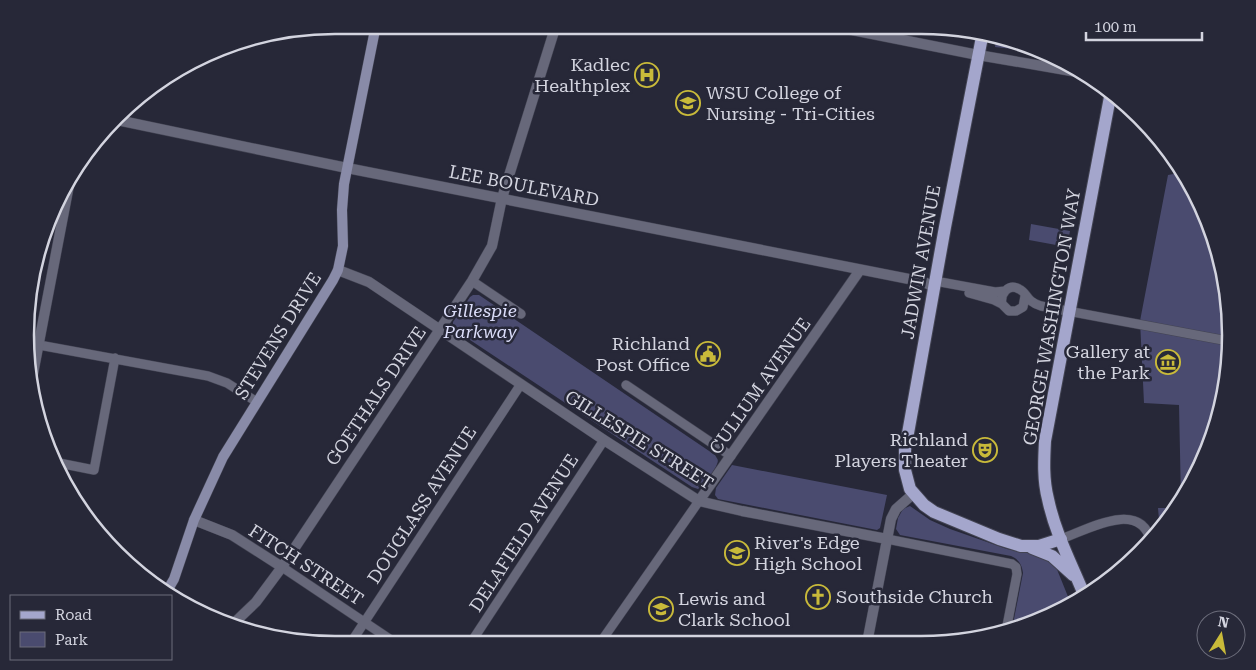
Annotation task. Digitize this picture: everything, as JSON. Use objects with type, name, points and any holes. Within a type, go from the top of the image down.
[{"type":"main road","name":"STEVENS DRIVE","points":[[170,586],[176,574],[194,520],[223,457],[256,402],[325,296],[338,270],[342,246],[342,210],[347,168],[374,34]]},
{"type":"main road","name":"JADWIN AVENUE","points":[[913,494],[907,481],[904,453],[931,283],[981,40]]},
{"type":"main road","name":"GEORGE WASHINGTON WAY","points":[[1081,590],[1061,539],[1048,499],[1044,477],[1044,441],[1109,100]]},
{"type":"main road","points":[[913,494],[928,509],[942,516],[1005,541],[1040,550],[1052,556],[1078,581]]},
{"type":"main road","points":[[1027,547],[1039,546],[1061,539]]},
{"type":"street","name":"GOETHALS DRIVE","points":[[237,620],[256,602],[282,567],[472,281],[492,246],[502,198],[553,34]]},
{"type":"street","points":[[872,34],[1063,70]]},
{"type":"street","name":"LEE BOULEVARD","points":[[123,121],[347,168],[860,270],[995,292],[1016,288],[1037,305],[1222,340]]},
{"type":"street","points":[[35,365],[66,199]]},
{"type":"street","name":"GILLESPIE STREET","points":[[338,270],[353,274],[369,282],[604,440],[699,500],[742,511],[1008,563],[1016,567],[1017,574],[1007,623]]},
{"type":"street","name":"CULLUM AVENUE","points":[[606,636],[860,270]]},
{"type":"street","points":[[472,281],[521,314]]},
{"type":"street","name":"LEE BOULEVARD","points":[[931,283],[984,296],[1002,304],[1009,311],[1023,308],[1025,296]]},
{"type":"street","points":[[1002,304],[1002,297],[1005,291]]},
{"type":"street","points":[[39,345],[208,376],[227,383],[256,402]]},
{"type":"street","points":[[63,464],[94,470],[115,358]]},
{"type":"street","name":"DOUGLASS AVENUE","points":[[355,636],[521,384]]},
{"type":"street","points":[[626,385],[730,456]]},
{"type":"street","name":"DELAFIELD AVENUE","points":[[475,636],[604,440]]},
{"type":"street","points":[[868,636],[894,512],[913,494]]},
{"type":"street","points":[[1061,539],[1116,519],[1126,518],[1142,525],[1148,533]]},
{"type":"street","name":"FITCH STREET","points":[[194,520],[232,536],[385,636]]},
{"type":"green space","points":[[996,43],[1021,51],[1013,49],[995,47]]},
{"type":"green space","points":[[1175,174],[1182,184],[1206,238],[1216,276],[1222,315],[1222,355],[1212,413],[1199,450],[1181,488],[1179,405],[1144,403],[1140,321],[1168,175]]},
{"type":"green space","points":[[1031,224],[1070,231],[1067,247],[1029,240]]},
{"type":"green space","name":"Gillespie Parkway","points":[[473,295],[479,295],[715,455],[718,462],[709,478],[698,489],[692,487],[455,330],[453,322]]},
{"type":"green space","points":[[732,465],[887,495],[880,528],[877,530],[718,499],[715,495],[716,488]]},
{"type":"green space","points":[[910,506],[930,520],[950,529],[1007,549],[1027,553],[1040,553],[1054,562],[1068,598],[1013,621],[1023,573],[1019,562],[1011,556],[900,535],[896,529],[898,518],[903,509]]},
{"type":"green space","points":[[1158,508],[1167,508],[1160,518],[1159,519]]},
{"type":"place","name":"Kadlec Healthplex","points":[[647,75]]},
{"type":"place","name":"WSU College of Nursing - Tri-Cities","points":[[688,103]]},
{"type":"place","name":"Richland Post Office","points":[[708,354]]},
{"type":"place","name":"Gallery at the Park","points":[[1168,362]]},
{"type":"place","name":"Richland Players Theater","points":[[985,450]]},
{"type":"place","name":"River's Edge High School","points":[[737,553]]},
{"type":"place","name":"Southside Church","points":[[818,597]]},
{"type":"place","name":"Lewis and Clark School","points":[[661,609]]}]
